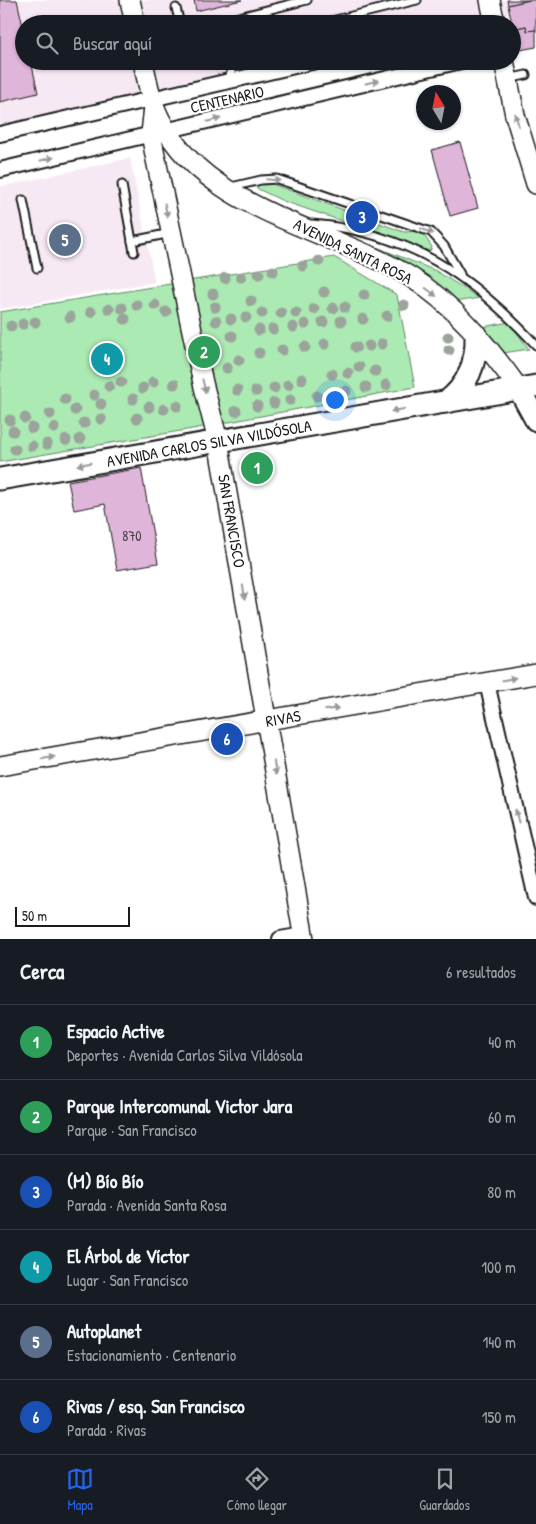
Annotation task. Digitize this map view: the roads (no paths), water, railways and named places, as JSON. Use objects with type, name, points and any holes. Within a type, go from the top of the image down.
[{"type":"main road","points":[[446,402],[459,391],[472,370],[475,359],[476,335]]},
{"type":"main road","name":"AVENIDA CARLOS SILVA VILDÓSOLA","points":[[0,479],[528,387]]},
{"type":"main road","name":"AVENIDA SANTA ROSA","points":[[528,387],[536,420]]},
{"type":"street","points":[[130,0],[133,15]]},
{"type":"street","points":[[490,0],[491,15]]},
{"type":"street","name":"SAN FRANCISCO","points":[[145,70],[159,133],[171,233],[203,383],[218,441],[304,937]]},
{"type":"street","name":"CENTENARIO","points":[[0,134],[152,102],[229,80],[275,70]]},
{"type":"street","name":"CENTENARIO","points":[[0,170],[424,70]]},
{"type":"street","points":[[506,70],[530,152],[536,184]]},
{"type":"street","name":"AVENIDA SANTA ROSA","points":[[159,133],[225,188],[294,223],[408,276],[441,299],[528,387]]},
{"type":"street","name":"RIVAS","points":[[0,766],[536,674]]},
{"type":"street","points":[[487,683],[536,898]]},
{"type":"street","points":[[280,939],[304,937]]},
{"type":"lane","points":[[246,15],[307,0]]},
{"type":"lane","points":[[356,15],[417,0]]},
{"type":"lane","points":[[176,8],[178,15]]},
{"type":"lane","points":[[229,80],[231,70]]},
{"type":"lane","points":[[506,70],[526,75]]},
{"type":"lane","points":[[225,188],[261,180],[277,179],[431,232],[444,246],[460,274]]},
{"type":"lane","points":[[122,185],[134,252]]},
{"type":"lane","points":[[23,200],[37,268]]},
{"type":"lane","points":[[294,223],[329,226],[374,235],[419,252],[460,274],[497,305],[536,345]]},
{"type":"lane","points":[[132,241],[171,233]]},
{"type":"place","name":"(M) Bío Bío","points":[[362,217]]},
{"type":"place","name":"Autoplanet","points":[[65,240]]},
{"type":"place","name":"Parque Intercomunal Victor Jara","points":[[204,352]]},
{"type":"place","name":"El Árbol de Víctor","points":[[107,359]]},
{"type":"place","name":"Espacio Active","points":[[257,468]]},
{"type":"place","name":"Rivas / esq. San Francisco","points":[[227,739]]}]
